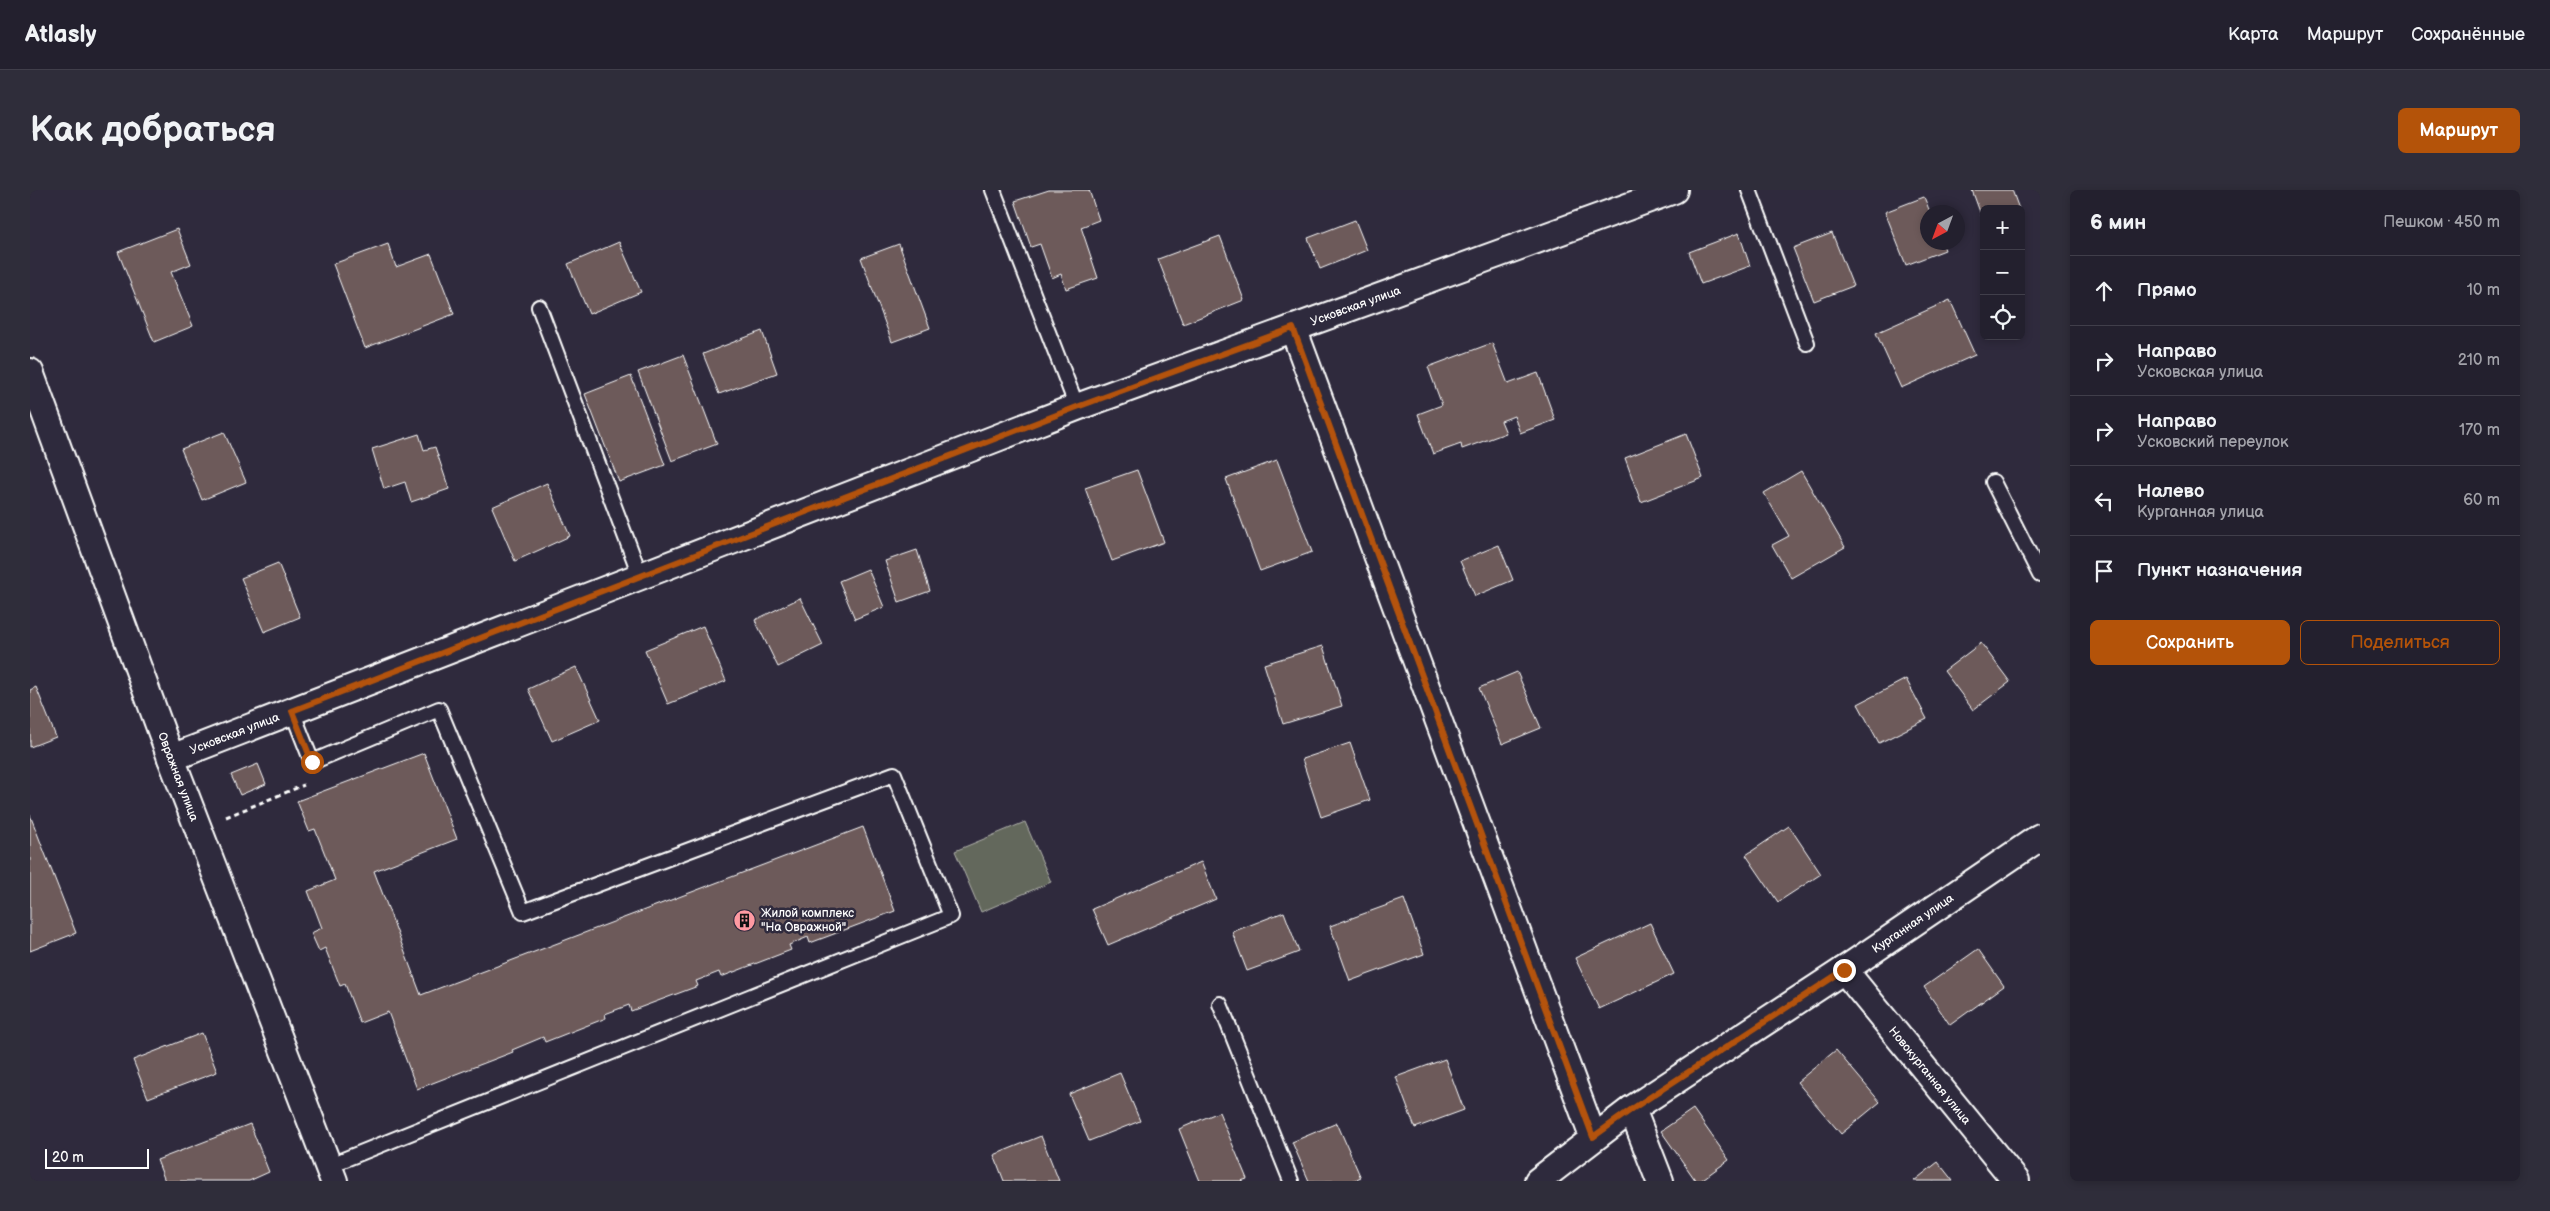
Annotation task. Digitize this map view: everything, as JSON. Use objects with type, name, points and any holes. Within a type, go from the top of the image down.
[{"type":"street","name":"Усковская улица","points":[[171,758],[1077,407],[1674,190]]},
{"type":"street","points":[[1293,328],[1593,1137]]},
{"type":"street","name":"Овражная улица","points":[[30,372],[171,758],[331,1174]]},
{"type":"street","name":"Курганная улица","points":[[1538,1181],[1632,1109],[1844,970],[2040,837]]},
{"type":"street","name":"Новокурганная улица","points":[[1844,970],[2016,1181]]},
{"type":"street","points":[[1632,1109],[1660,1181]]},
{"type":"lane","points":[[993,190],[1077,407]]},
{"type":"lane","points":[[1749,190],[1808,342]]},
{"type":"lane","points":[[539,307],[640,575]]},
{"type":"lane","points":[[1993,482],[2040,574]]},
{"type":"lane","points":[[292,711],[312,762],[439,709],[523,912],[894,774],[951,916],[331,1174]]},
{"type":"lane","points":[[1220,1004],[1292,1181]]},
{"type":"shaded area","points":[[1025,822],[1051,882],[981,912],[955,851]]},
{"type":"building","points":[[1049,190],[1089,190],[1099,220],[1081,227],[1098,278],[1066,289],[1061,274],[1052,278],[1040,244],[1031,247],[1015,201]]},
{"type":"building","points":[[1972,190],[2012,190],[2018,205],[1980,205],[1980,212]]},
{"type":"building","points":[[1924,197],[1927,205],[1920,205],[1920,250],[1945,250],[1906,265],[1885,212]]},
{"type":"building","points":[[1355,220],[1367,250],[1320,269],[1308,238]]},
{"type":"building","points":[[177,229],[191,264],[171,272],[193,326],[154,342],[118,252]]},
{"type":"building","points":[[1739,233],[1750,266],[1701,284],[1689,252]]},
{"type":"building","points":[[1832,233],[1853,286],[1814,301],[1793,248]]},
{"type":"building","points":[[1220,236],[1244,300],[1183,324],[1158,259]]},
{"type":"building","points":[[619,242],[641,292],[589,314],[568,264]]},
{"type":"building","points":[[388,244],[396,267],[431,254],[454,314],[365,348],[333,264]]},
{"type":"building","points":[[899,244],[930,328],[892,342],[861,258]]},
{"type":"building","points":[[1950,300],[1975,355],[1901,388],[1876,333]]},
{"type":"building","points":[[762,331],[777,373],[719,394],[703,354]]},
{"type":"building","points":[[1492,343],[1508,384],[1538,373],[1555,420],[1520,433],[1514,416],[1501,421],[1506,433],[1462,449],[1461,444],[1433,454],[1418,414],[1442,405],[1428,367]]},
{"type":"building","points":[[683,355],[717,444],[672,461],[638,372]]},
{"type":"building","points":[[631,376],[665,465],[619,482],[585,394]]},
{"type":"building","points":[[224,432],[246,482],[202,500],[181,449]]},
{"type":"building","points":[[419,434],[424,450],[435,447],[449,489],[411,502],[405,482],[384,489],[372,449]]},
{"type":"building","points":[[1686,434],[1703,478],[1641,502],[1625,458]]},
{"type":"building","points":[[1277,460],[1312,552],[1260,571],[1226,479]]},
{"type":"building","points":[[1137,470],[1164,542],[1112,561],[1085,488]]},
{"type":"building","points":[[1801,471],[1845,547],[1791,578],[1772,545],[1789,536],[1764,493]]},
{"type":"building","points":[[547,483],[570,536],[515,561],[492,507]]},
{"type":"building","points":[[1499,545],[1513,580],[1475,596],[1460,561]]},
{"type":"building","points":[[917,550],[930,591],[899,602],[885,561]]},
{"type":"building","points":[[278,563],[300,617],[264,632],[241,578]]},
{"type":"building","points":[[868,569],[884,607],[855,619],[839,581]]},
{"type":"building","points":[[800,598],[823,645],[778,667],[755,620]]},
{"type":"building","points":[[703,626],[726,681],[668,704],[645,650]]},
{"type":"building","points":[[1981,643],[2010,682],[1973,710],[1944,671]]},
{"type":"building","points":[[1323,646],[1342,706],[1283,724],[1264,664]]},
{"type":"building","points":[[576,667],[600,720],[552,741],[528,689]]},
{"type":"building","points":[[1517,672],[1541,728],[1502,744],[1479,688]]},
{"type":"building","points":[[1906,679],[1927,719],[1879,743],[1858,704]]},
{"type":"building","points":[[36,687],[56,737],[30,747],[30,690]]},
{"type":"building","points":[[1350,743],[1370,800],[1321,817],[1302,759]]},
{"type":"building","name":"Жилой комплекс \"На Овражной\"","points":[[424,753],[457,839],[374,871],[421,995],[863,827],[895,911],[810,943],[808,937],[789,945],[791,950],[721,977],[719,972],[696,981],[698,986],[631,1011],[629,1005],[605,1014],[606,1018],[545,1042],[543,1037],[512,1050],[513,1052],[417,1089],[388,1012],[360,1023],[345,984],[340,986],[325,948],[319,951],[311,933],[322,928],[308,891],[335,880],[315,829],[309,831],[297,801]]},
{"type":"building","points":[[258,764],[266,784],[240,795],[231,775]]},
{"type":"building","points":[[30,815],[76,933],[30,951]]},
{"type":"building","points":[[1789,826],[1821,874],[1778,902],[1746,855]]},
{"type":"building","points":[[1201,862],[1216,899],[1108,945],[1092,909]]},
{"type":"building","points":[[1404,899],[1424,954],[1350,981],[1330,926]]},
{"type":"building","points":[[1284,912],[1299,952],[1247,971],[1232,932]]},
{"type":"building","points":[[1650,923],[1674,974],[1599,1009],[1575,958]]},
{"type":"building","points":[[1978,949],[2004,986],[1950,1025],[1924,987]]},
{"type":"building","points":[[202,1033],[217,1072],[148,1098],[133,1060]]},
{"type":"building","points":[[1836,1050],[1880,1102],[1841,1134],[1797,1082]]},
{"type":"building","points":[[1445,1059],[1464,1110],[1415,1128],[1396,1077]]},
{"type":"building","points":[[1120,1073],[1140,1121],[1089,1141],[1069,1094]]},
{"type":"building","points":[[1693,1109],[1729,1160],[1700,1181],[1696,1181],[1661,1131]]},
{"type":"building","points":[[1219,1112],[1247,1179],[1241,1181],[1200,1181],[1179,1129]]},
{"type":"building","points":[[1337,1123],[1361,1178],[1354,1181],[1309,1181],[1292,1142]]},
{"type":"building","points":[[250,1124],[269,1172],[249,1181],[165,1181],[157,1160]]},
{"type":"building","points":[[1041,1136],[1059,1181],[1004,1181],[994,1155]]},
{"type":"building","points":[[1938,1162],[1953,1181],[1914,1181]]},
{"type":"place","name":"Жилой комплекс \"На Овражной\"","points":[[745,920]]},
{"type":"route","points":[[312,762],[292,711],[1077,407],[1293,328],[1593,1137],[1632,1109],[1844,970]]}]
